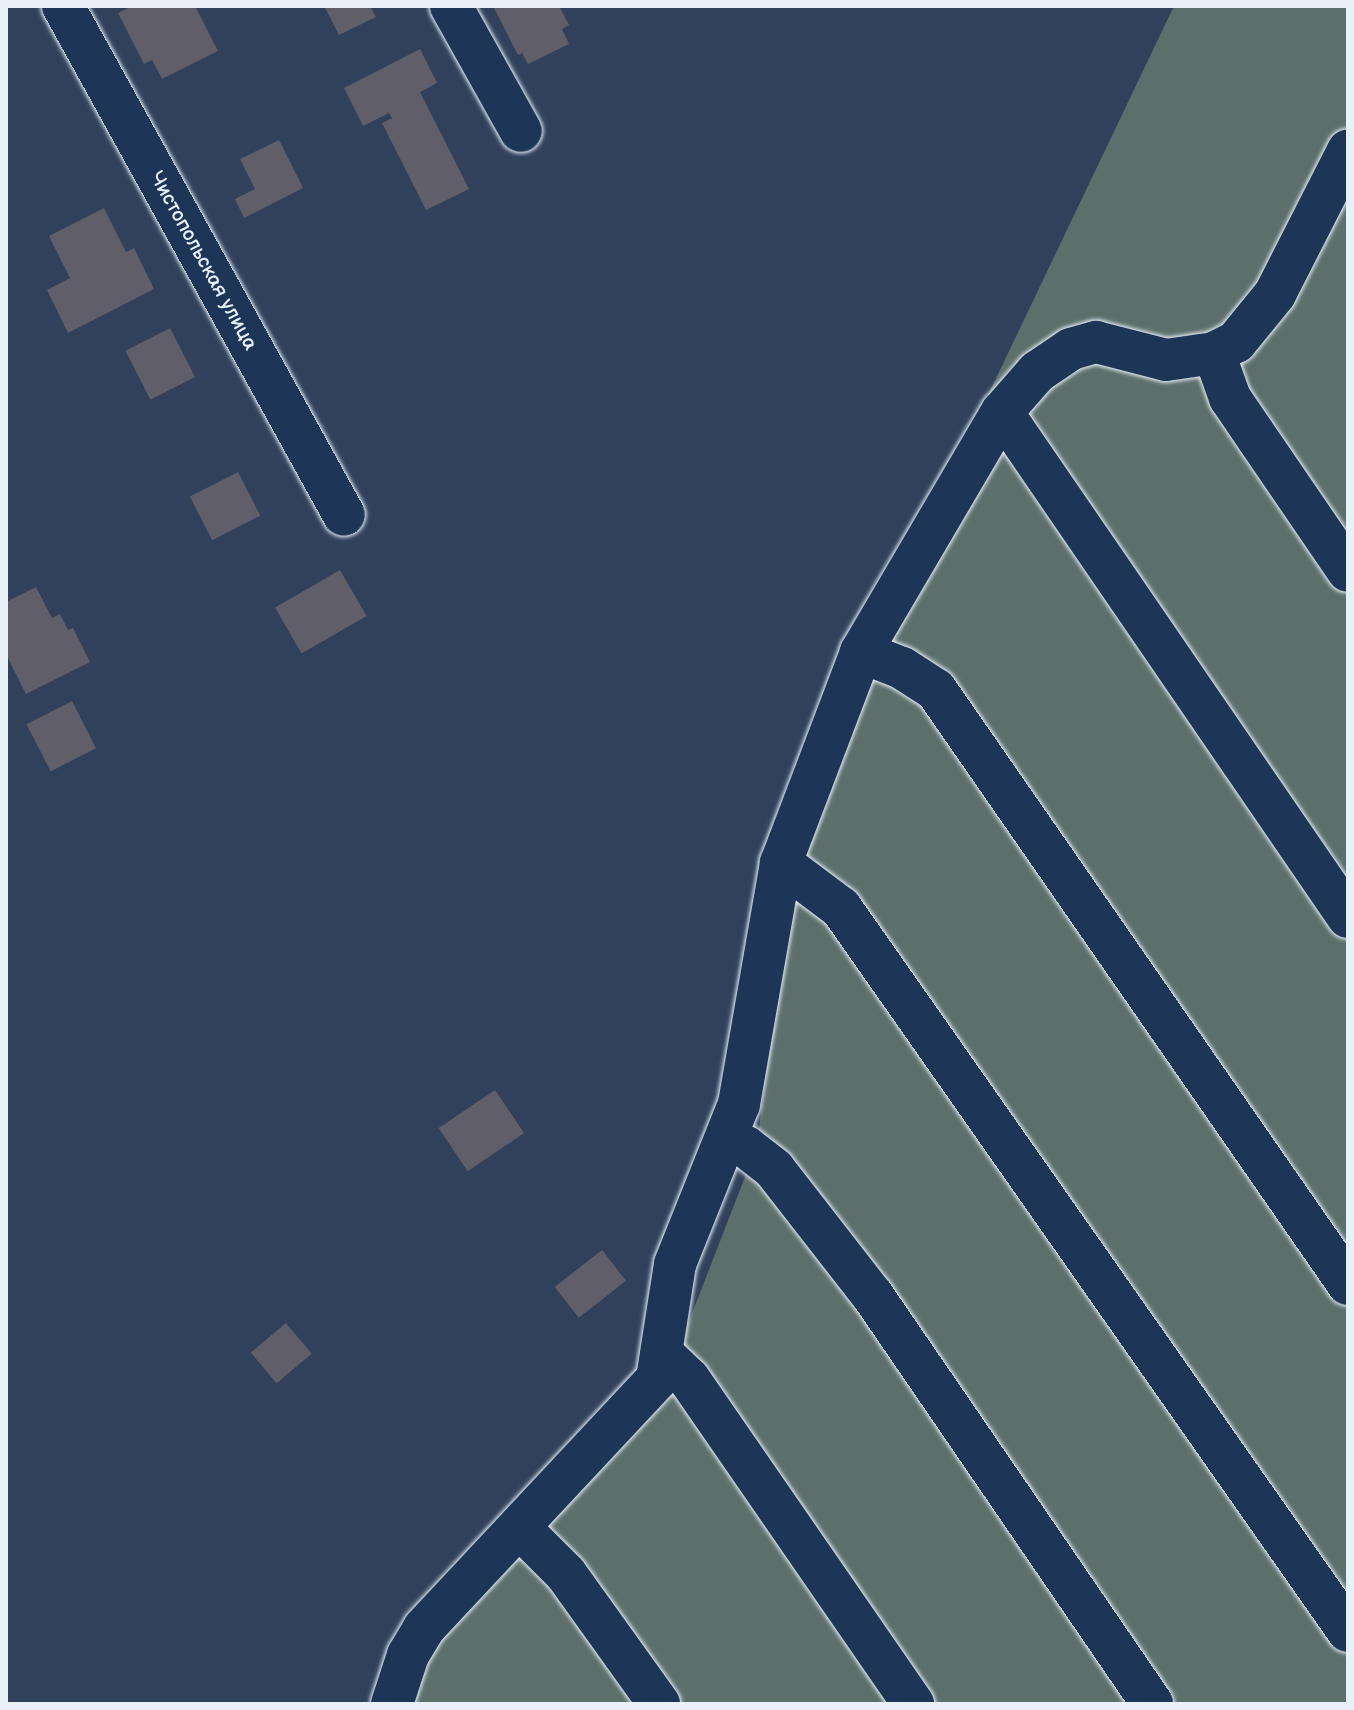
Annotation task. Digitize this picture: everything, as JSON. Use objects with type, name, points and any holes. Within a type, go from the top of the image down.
[{"type":"street","name":"Чистопольская улица","points":[[63,6],[344,515]]},
{"type":"street","points":[[451,6],[521,131]]},
{"type":"street","points":[[399,1701],[408,1655],[424,1628],[657,1379],[665,1356],[666,1307],[675,1264],[728,1140],[781,863],[861,652],[1002,412],[1037,372],[1071,349],[1096,342],[1166,360],[1214,353],[1253,326],[1338,197],[1348,151]]},
{"type":"street","points":[[1214,353],[1230,398],[1348,571]]},
{"type":"street","points":[[1002,412],[1348,917]]},
{"type":"street","points":[[861,652],[936,690],[1348,1284]]},
{"type":"street","points":[[781,863],[841,908],[1348,1631]]},
{"type":"street","points":[[728,1140],[746,1147],[774,1169],[873,1296],[1152,1704]]},
{"type":"street","points":[[665,1356],[689,1379],[913,1704]]},
{"type":"street","points":[[519,1527],[566,1574],[659,1704]]},
{"type":"shaded area","points":[[1174,6],[1348,6],[1348,1704],[404,1704],[440,1619],[670,1370],[757,1146],[787,895],[913,552]]},
{"type":"building","points":[[132,6],[195,6],[218,51],[162,79],[152,60],[144,64],[118,13]]},
{"type":"building","points":[[324,6],[370,6],[376,17],[339,35]]},
{"type":"building","points":[[493,6],[559,6],[569,25],[562,29],[569,44],[528,64],[522,53],[518,55]]},
{"type":"building","points":[[420,49],[437,83],[420,92],[469,189],[426,210],[382,123],[392,118],[389,113],[363,126],[344,88]]},
{"type":"building","points":[[279,140],[303,188],[244,218],[235,199],[255,189],[240,159]]},
{"type":"building","points":[[104,208],[126,252],[134,248],[154,289],[68,333],[47,290],[70,278],[49,236]]},
{"type":"building","points":[[170,328],[195,377],[150,400],[125,351]]},
{"type":"building","points":[[238,472],[260,516],[212,540],[190,497]]},
{"type":"building","points":[[340,570],[366,616],[302,653],[275,608]]},
{"type":"building","points":[[36,587],[52,618],[60,614],[68,630],[73,628],[90,662],[26,694],[6,654],[6,602]]},
{"type":"building","points":[[72,701],[96,748],[51,771],[27,724]]},
{"type":"building","points":[[495,1090],[524,1133],[468,1171],[439,1128]]},
{"type":"building","points":[[602,1250],[626,1281],[579,1318],[555,1287]]},
{"type":"building","points":[[286,1323],[312,1354],[276,1383],[251,1353]]}]
